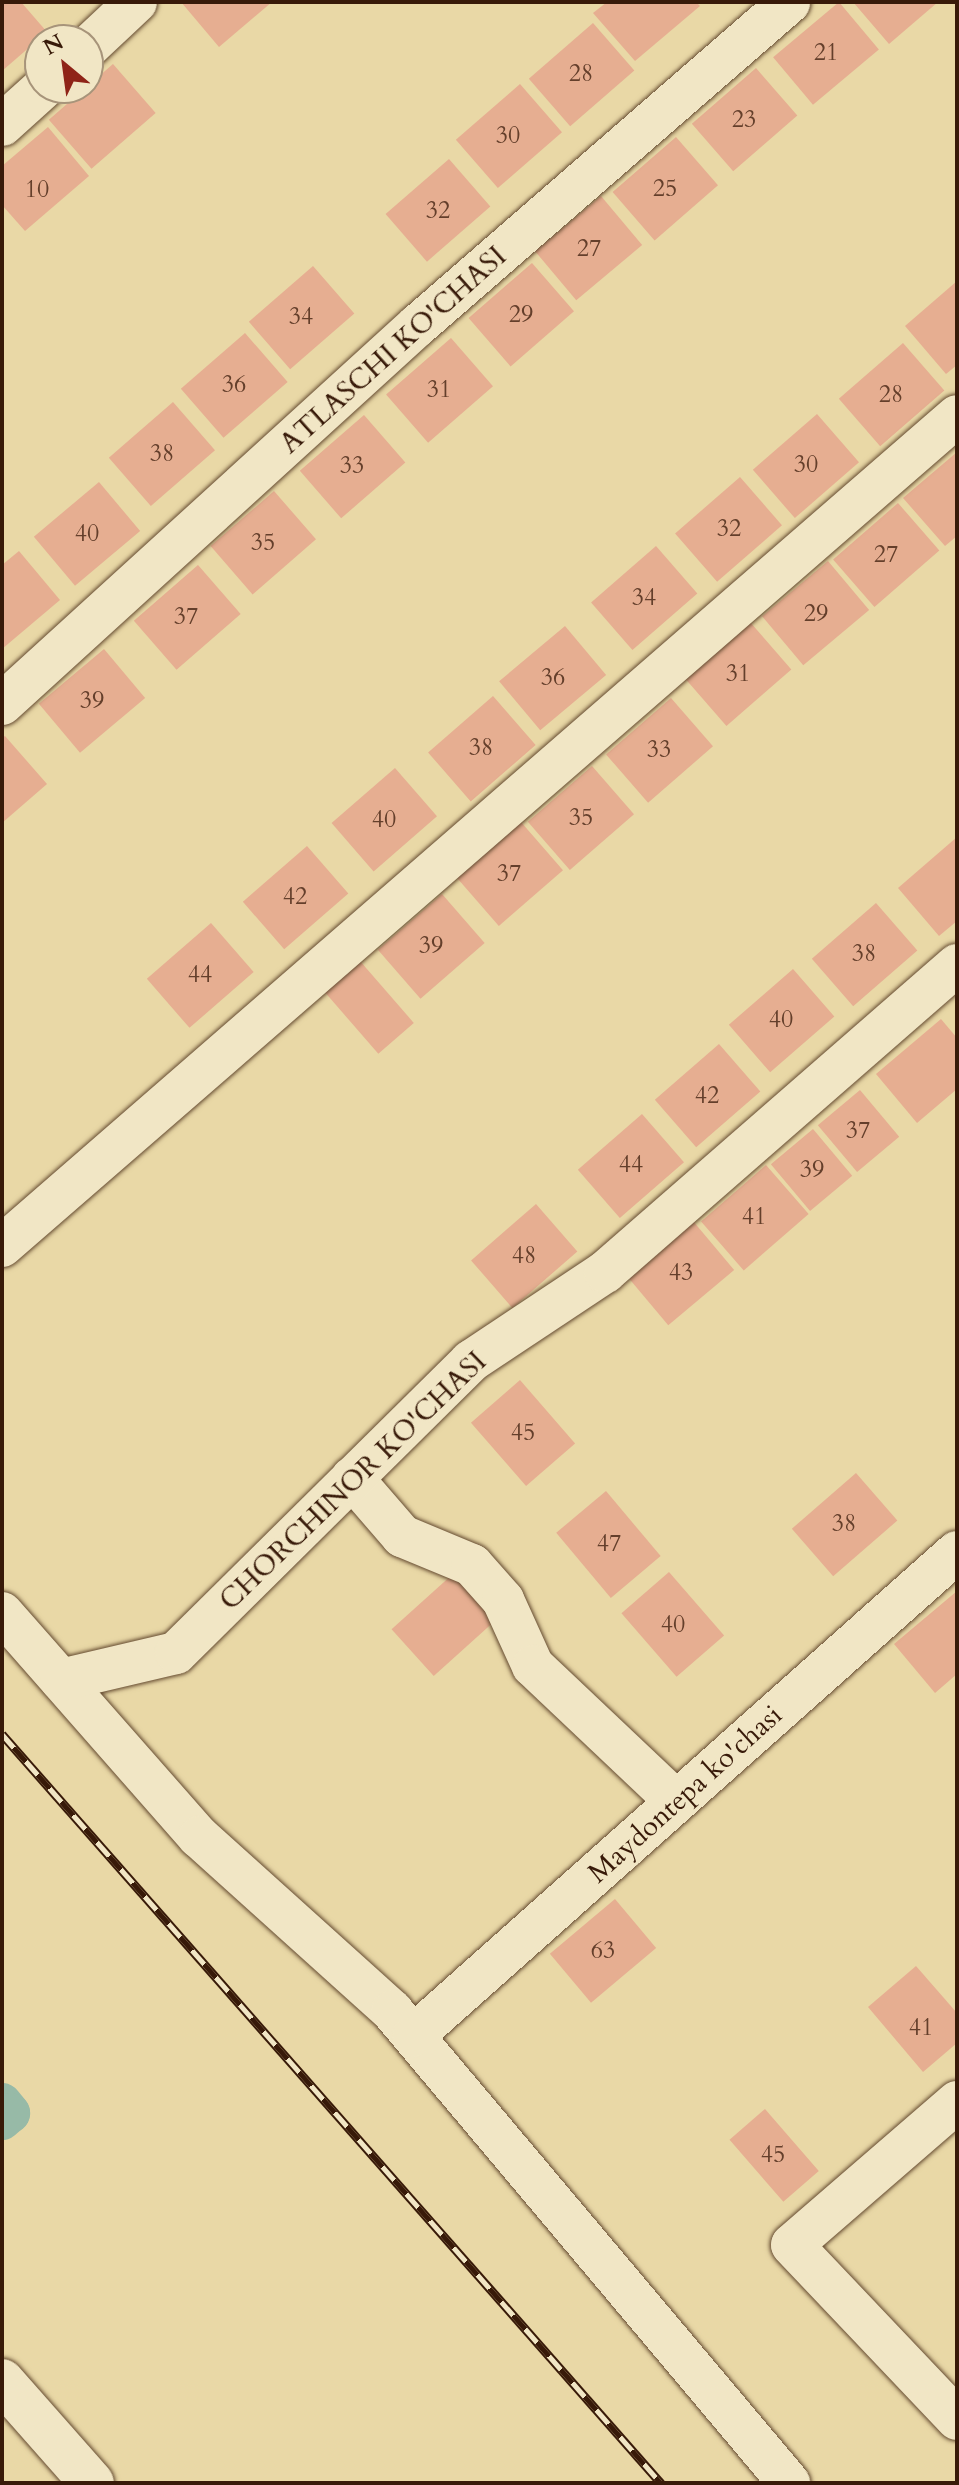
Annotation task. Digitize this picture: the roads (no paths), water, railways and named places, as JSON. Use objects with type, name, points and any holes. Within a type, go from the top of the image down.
[{"type":"main road","points":[[2,2381],[92,2483]]},
{"type":"street","points":[[104,32],[136,2]]},
{"type":"street","name":"ATLASCHI KO'CHASI","points":[[2,704],[418,325],[789,2]]},
{"type":"street","points":[[2,125],[25,104]]},
{"type":"street","points":[[2,1246],[957,416]]},
{"type":"street","name":"CHORCHINOR KO'CHASI","points":[[61,1680],[176,1653],[471,1361],[605,1272],[957,965]]},
{"type":"street","points":[[352,1478],[402,1536],[472,1565],[503,1600],[533,1666],[676,1801]]},
{"type":"street","name":"Maydontepa ko'chasi","points":[[413,2036],[957,1552]]},
{"type":"street","points":[[2,1613],[199,1837],[413,2036],[789,2483]]},
{"type":"street","points":[[957,2102],[792,2245],[957,2419]]},
{"type":"waterway","points":[[2,2103],[10,2113],[2,2120]]},
{"type":"railway","points":[[2,1734],[661,2483]]}]
